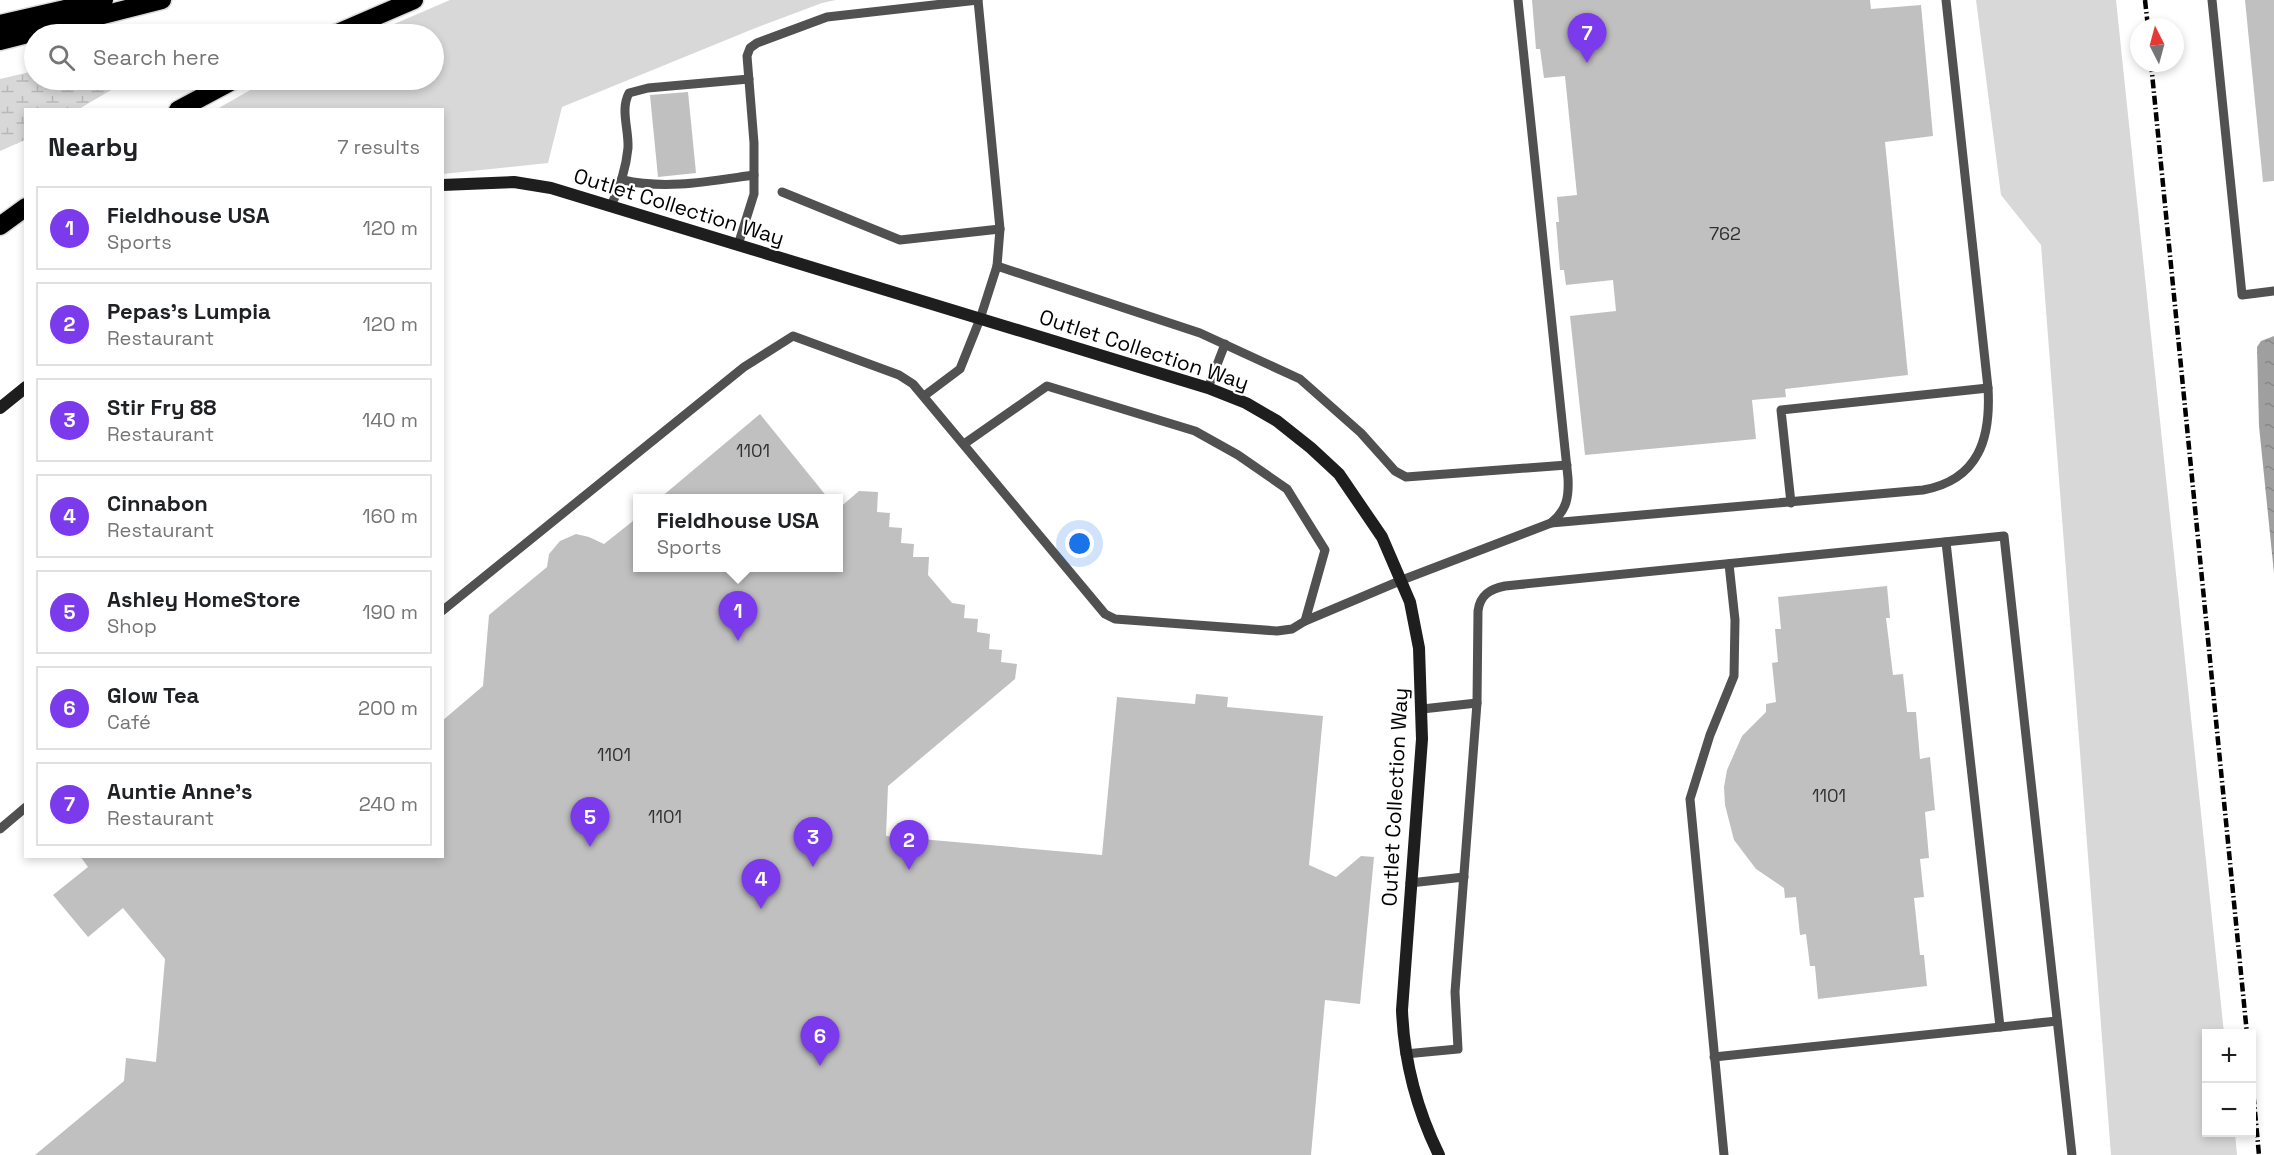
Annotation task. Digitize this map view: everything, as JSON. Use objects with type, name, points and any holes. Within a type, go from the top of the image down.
[{"type":"highway","points":[[0,24],[104,0]]},
{"type":"highway","points":[[67,24],[162,0]]},
{"type":"highway","points":[[358,24],[414,0]]},
{"type":"highway","points":[[0,41],[24,35]]},
{"type":"highway","points":[[182,108],[215,90]]},
{"type":"highway","points":[[0,226],[24,208]]},
{"type":"street","name":"Outlet Collection Way","points":[[444,185],[514,182],[551,188],[1208,388],[1246,403],[1277,421],[1339,474],[1382,537],[1402,580],[1414,621],[1421,672],[1422,739],[1402,1010],[1405,1054],[1417,1102],[1439,1155]]},
{"type":"street","points":[[0,408],[24,389]]},
{"type":"lane","points":[[738,245],[754,195],[747,56],[750,48],[757,43],[828,17],[978,0],[1000,229],[997,266],[960,369],[924,396]]},
{"type":"lane","points":[[1518,0],[1569,493],[1560,516],[1551,523]]},
{"type":"lane","points":[[444,609],[744,367],[793,336],[899,375],[913,384],[1110,618],[1277,631],[1292,629],[1305,621],[1402,580],[1551,523],[1791,503],[1937,487],[1948,482],[1972,464],[1983,446],[1988,420],[1988,388],[1947,0]]},
{"type":"lane","points":[[2212,0],[2242,295],[2274,291]]},
{"type":"lane","points":[[611,206],[623,180],[628,146],[624,102],[629,93],[648,88],[749,79]]},
{"type":"lane","points":[[623,180],[639,184],[686,184],[754,175]]},
{"type":"lane","points":[[782,192],[900,240],[1000,229]]},
{"type":"lane","points":[[997,266],[1200,333],[1300,379],[1361,433],[1395,471],[1406,477],[1567,465]]},
{"type":"lane","points":[[1208,388],[1224,344]]},
{"type":"lane","points":[[964,444],[1047,386],[1195,431],[1238,455],[1287,489],[1325,550],[1305,621]]},
{"type":"lane","points":[[1791,503],[1781,410],[1988,388]]},
{"type":"lane","points":[[1405,1054],[1458,1049],[1455,992],[1477,703],[1478,606],[1490,590],[1505,586],[2004,536],[2072,1155]]},
{"type":"lane","points":[[1946,542],[2000,1027]]},
{"type":"lane","points":[[1724,1155],[1690,799],[1710,735],[1734,676],[1735,620],[1729,564]]},
{"type":"lane","points":[[1422,709],[1477,703]]},
{"type":"lane","points":[[0,829],[24,809]]},
{"type":"lane","points":[[1410,883],[1464,877]]},
{"type":"lane","points":[[1714,1057],[2057,1021]]},
{"type":"green space","points":[[450,0],[836,0],[753,29],[562,107],[548,163],[444,174],[444,108],[219,108],[250,90],[444,90],[444,24],[394,24]]},
{"type":"green space","points":[[1976,0],[2116,0],[2224,1029],[2202,1029],[2202,1137],[2235,1137],[2237,1155],[2111,1155],[2041,245],[2001,195]]},
{"type":"green space","points":[[24,73],[24,90],[111,90],[81,108],[24,108],[24,140],[0,151],[0,79]]},
{"type":"water","points":[[2274,336],[2274,573],[2259,426],[2257,347],[2261,341]]},
{"type":"building","points":[[1532,0],[1870,0],[1871,9],[1921,5],[1933,136],[1885,142],[1908,375],[1785,389],[1786,397],[1752,400],[1756,439],[1585,455],[1570,316],[1616,311],[1613,280],[1566,285],[1564,270],[1560,270],[1556,222],[1559,222],[1557,197],[1577,195],[1565,76],[1544,78],[1540,49],[1536,49]]},
{"type":"building","points":[[2245,0],[2274,0],[2274,181],[2263,182]]},
{"type":"building","points":[[688,92],[696,173],[658,177],[650,95]]},
{"type":"building","points":[[760,414],[825,494],[665,494]]},
{"type":"building","points":[[859,491],[878,492],[877,512],[890,513],[889,527],[902,528],[901,543],[914,544],[913,557],[929,557],[928,575],[952,603],[965,605],[964,618],[978,619],[977,632],[990,634],[989,649],[1002,650],[1001,662],[1017,664],[1015,679],[888,786],[886,836],[1102,855],[1117,697],[1195,704],[1196,694],[1228,697],[1227,707],[1323,716],[1309,865],[1336,877],[1361,856],[1374,857],[1360,1004],[1325,1000],[1311,1155],[35,1155],[124,1081],[126,1058],[156,1062],[165,959],[123,908],[88,937],[53,895],[88,867],[81,858],[444,858],[444,719],[483,686],[489,615],[547,567],[549,554],[560,541],[576,534],[604,544],[633,521],[633,572],[843,572],[843,505]]},
{"type":"building","points":[[1887,586],[1890,618],[1886,618],[1893,675],[1903,674],[1907,712],[1916,712],[1920,759],[1930,757],[1935,810],[1925,812],[1929,858],[1920,859],[1924,897],[1914,898],[1920,955],[1924,955],[1927,986],[1818,999],[1815,966],[1810,966],[1806,934],[1800,935],[1796,897],[1785,898],[1784,888],[1756,869],[1734,840],[1725,805],[1724,787],[1727,770],[1742,736],[1766,712],[1766,704],[1776,702],[1772,663],[1778,662],[1775,629],[1781,629],[1778,597]]},
{"type":"railway","points":[[2145,0],[2147,18]]},
{"type":"railway","points":[[2152,72],[2247,1029]]},
{"type":"railway","points":[[2252,1083],[2259,1155]]},
{"type":"place","name":"Auntie Anne's","points":[[1587,63]]},
{"type":"place","name":"Fieldhouse USA","points":[[738,641]]},
{"type":"place","name":"Ashley HomeStore","points":[[590,847]]},
{"type":"place","name":"Stir Fry 88","points":[[813,867]]},
{"type":"place","name":"Pepas's Lumpia","points":[[909,870]]},
{"type":"place","name":"Cinnabon","points":[[761,909]]},
{"type":"place","name":"Glow Tea","points":[[820,1066]]}]
